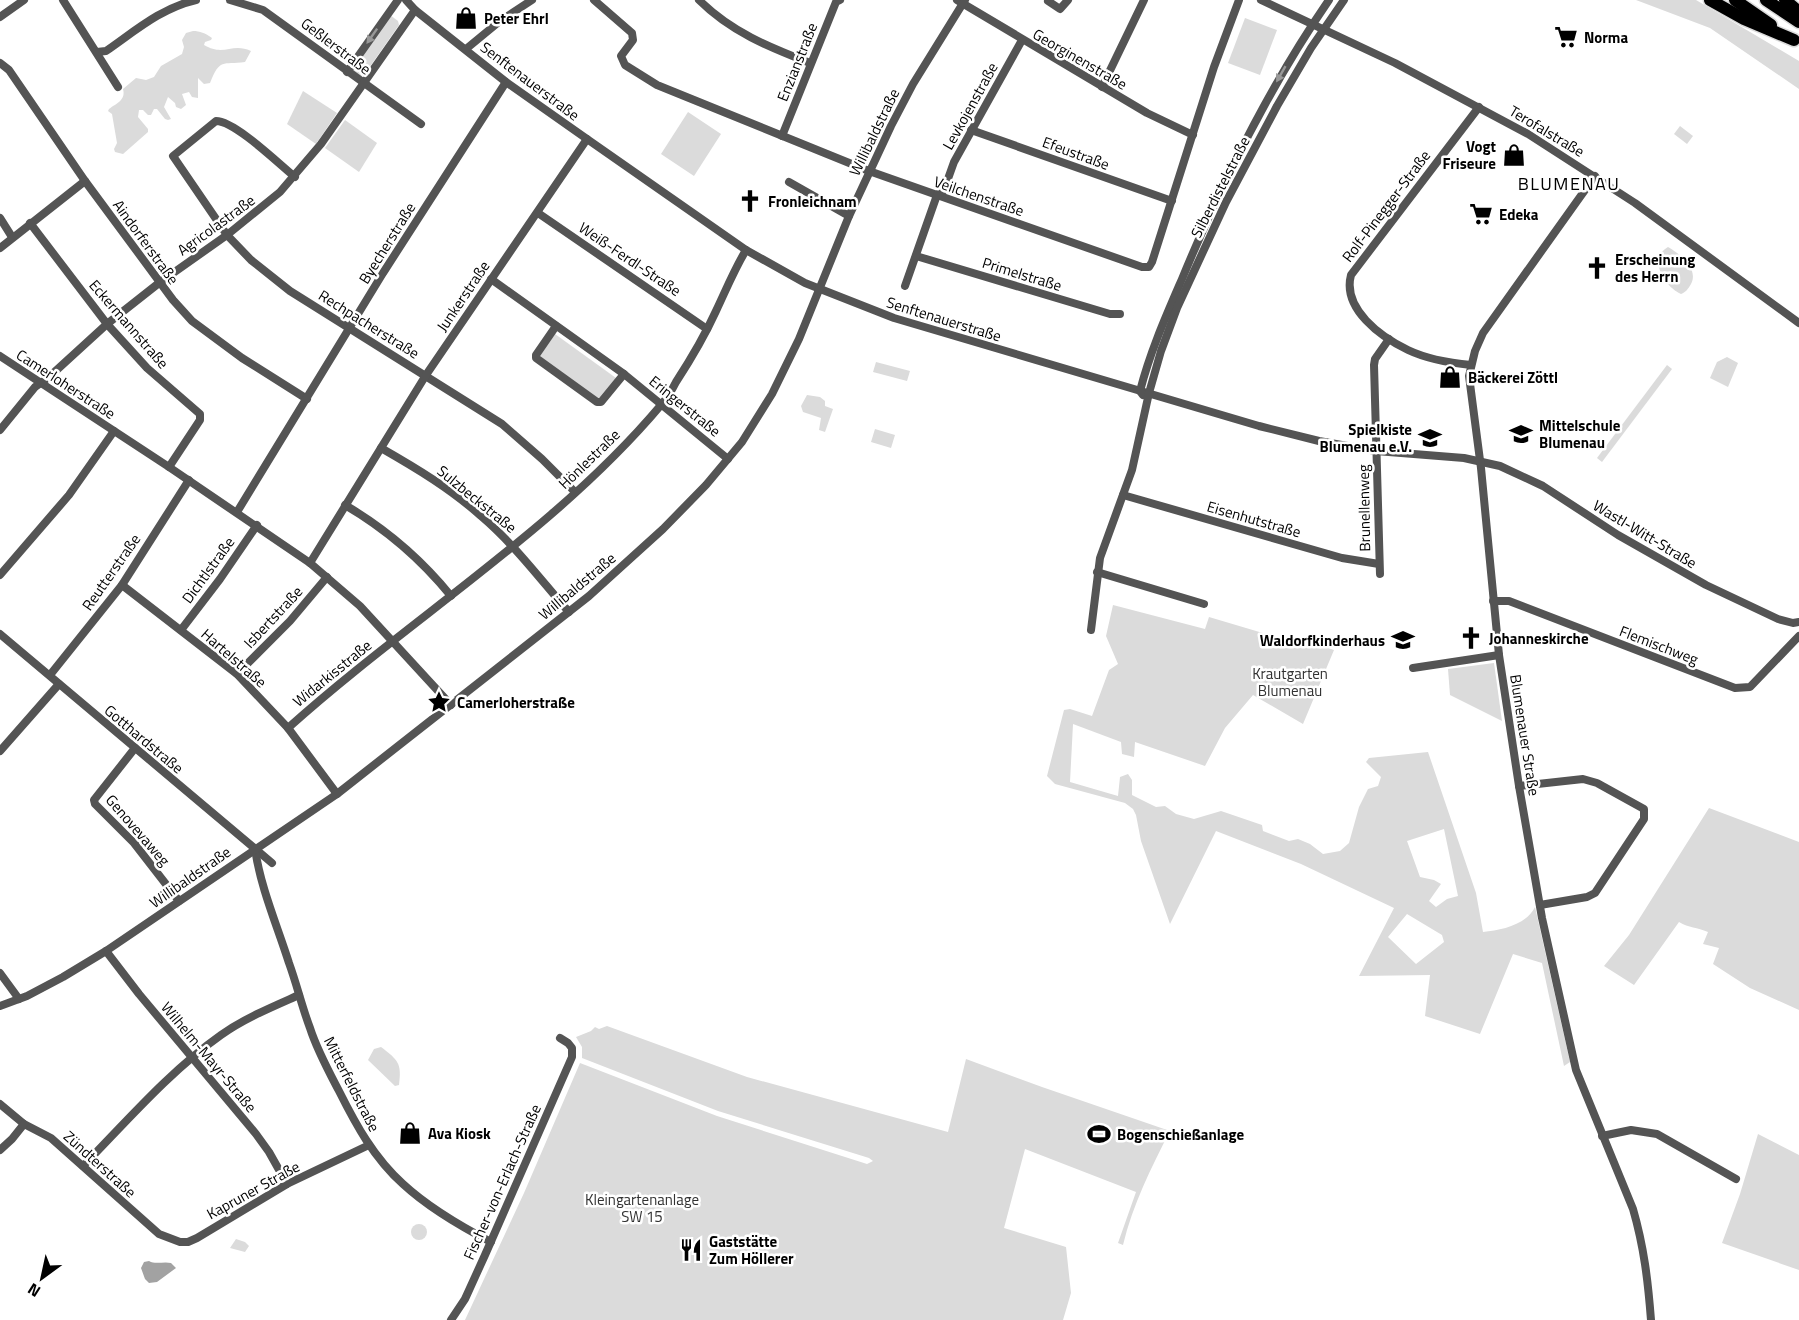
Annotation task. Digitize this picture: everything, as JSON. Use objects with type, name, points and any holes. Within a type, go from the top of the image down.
[{"type":"highway","points":[[1710,0],[1744,19],[1796,42]]},
{"type":"highway","points":[[1736,0],[1796,42]]},
{"type":"highway","points":[[1766,0],[1799,22]]},
{"type":"highway","points":[[1785,0],[1799,12]]},
{"type":"street","points":[[0,16],[24,0]]},
{"type":"street","points":[[63,0],[118,87]]},
{"type":"street","points":[[97,52],[106,51],[161,12],[196,0]]},
{"type":"street","name":"Geßlerstraße","points":[[230,0],[262,10],[421,124]]},
{"type":"street","points":[[347,72],[398,0]]},
{"type":"street","name":"Senftenauerstraße","points":[[406,0],[415,10],[506,82],[587,139],[746,250],[819,290],[894,318],[1145,395],[1309,439],[1376,451],[1479,460]]},
{"type":"street","points":[[466,49],[500,21],[532,0]]},
{"type":"street","name":"Veilchenstraße","points":[[594,0],[632,33],[633,40],[621,56],[625,65],[657,85],[869,171],[1142,267],[1149,267],[1152,261],[1214,67],[1239,0]]},
{"type":"street","points":[[699,0],[751,39],[810,63]]},
{"type":"street","points":[[1048,2],[1060,9],[1068,0]]},
{"type":"street","points":[[1102,87],[1144,0]]},
{"type":"street","name":"Terofalstraße","points":[[1261,0],[1389,60],[1479,107],[1595,176],[1680,235],[1799,323]]},
{"type":"street","name":"Silberdistelstraße","points":[[1091,630],[1097,572],[1107,534],[1132,470],[1154,347],[1223,187],[1262,106],[1329,0]]},
{"type":"street","name":"Silberdistelstraße","points":[[1145,395],[1177,308],[1212,231],[1291,81],[1344,0]]},
{"type":"street","name":"Enzianstraße","points":[[782,136],[837,1]]},
{"type":"street","name":"Georginenstraße","points":[[961,1],[1022,40],[1147,113],[1193,135]]},
{"type":"street","name":"Willibaldstraße","points":[[0,1006],[63,977],[106,951],[337,794],[569,612],[663,529],[728,459],[753,426],[772,394],[799,339],[869,171],[913,84],[961,1]]},
{"type":"street","name":"Agricolastraße","points":[[0,430],[34,387],[107,324],[159,283],[227,236],[265,206],[295,177],[415,10]]},
{"type":"street","name":"Levkojenstraße","points":[[905,285],[937,195],[944,190],[954,162],[971,129],[1022,40]]},
{"type":"street","name":"Aindorferstraße","points":[[0,63],[9,70],[159,283],[192,321],[242,357],[308,399]]},
{"type":"street","name":"Byecherstraße","points":[[237,512],[349,329],[506,82]]},
{"type":"street","name":"Rolf-Pinegger-Straße","points":[[1471,365],[1424,356],[1389,339],[1359,312],[1352,300],[1348,285],[1351,275],[1479,107]]},
{"type":"street","name":"Rechpacherstraße","points":[[295,177],[255,143],[224,121],[216,121],[173,156],[227,236],[251,260],[290,291],[502,424],[575,492]]},
{"type":"street","name":"Efeustraße","points":[[971,129],[1172,201]]},
{"type":"street","name":"Junkerstraße","points":[[310,563],[426,375],[587,139]]},
{"type":"street","name":"Blumenauer Straße","points":[[1595,176],[1483,333],[1476,346],[1469,376],[1499,655],[1540,905],[1576,1070],[1633,1209],[1639,1230],[1647,1269],[1651,1320]]},
{"type":"street","points":[[0,248],[85,181]]},
{"type":"street","points":[[789,182],[849,216]]},
{"type":"street","name":"Weiß-Ferdl-Straße","points":[[538,213],[707,329]]},
{"type":"street","points":[[0,218],[12,237]]},
{"type":"street","name":"Eckermannstraße","points":[[30,223],[107,324],[147,369],[200,414],[200,420],[170,466]]},
{"type":"street","name":"Hönlestraße","points":[[393,640],[513,546],[575,492],[611,459],[662,404],[707,329],[732,272],[746,250]]},
{"type":"street","name":"Primelstraße","points":[[916,256],[1110,314],[1120,314]]},
{"type":"street","name":"Eringerstraße","points":[[491,279],[624,374],[728,459]]},
{"type":"street","points":[[556,326],[536,358],[597,402],[602,402],[624,374]]},
{"type":"street","name":"Brunellenweg","points":[[1380,569],[1374,365],[1375,359],[1389,339]]},
{"type":"street","name":"Camerloherstraße","points":[[0,356],[170,466],[327,576],[393,640],[451,705]]},
{"type":"street","points":[[0,575],[69,495],[114,431]]},
{"type":"street","name":"Sulzbeckstraße","points":[[381,448],[422,471],[481,516],[513,546],[569,612]]},
{"type":"street","name":"Wastl-Witt-Straße","points":[[1479,460],[1518,473],[1543,486],[1618,535],[1706,585],[1778,619],[1793,623],[1799,622]]},
{"type":"street","name":"Reutterstraße","points":[[50,675],[122,585],[189,480]]},
{"type":"street","name":"Eisenhutstraße","points":[[1123,495],[1380,569]]},
{"type":"street","points":[[345,505],[401,544],[450,596]]},
{"type":"street","name":"Dichtlstraße","points":[[181,630],[220,579],[256,525]]},
{"type":"street","points":[[1097,572],[1204,604]]},
{"type":"street","name":"Isbertstraße","points":[[237,674],[290,621],[327,576]]},
{"type":"street","name":"Hartelstraße","points":[[122,585],[237,674],[288,728],[337,794]]},
{"type":"street","name":"Flemischweg","points":[[1493,601],[1509,601],[1735,688],[1750,687],[1799,636]]},
{"type":"street","name":"Gotthardstraße","points":[[0,634],[272,863]]},
{"type":"street","name":"Widarkisstraße","points":[[288,728],[329,690],[393,640]]},
{"type":"street","points":[[1413,668],[1499,655]]},
{"type":"street","points":[[0,751],[59,684]]},
{"type":"street","name":"Genovevaweg","points":[[135,748],[94,800],[95,804],[134,843],[179,901]]},
{"type":"street","points":[[1519,786],[1582,779],[1597,783],[1644,809],[1644,819],[1595,893],[1587,897],[1540,905]]},
{"type":"street","name":"Mitterfeldstraße","points":[[255,849],[262,886],[317,1047],[369,1145],[394,1175],[416,1195],[450,1219],[490,1242]]},
{"type":"street","name":"Wilhelm-Mayr-Straße","points":[[106,951],[191,1058],[256,1134],[287,1184]]},
{"type":"street","points":[[0,973],[19,999]]},
{"type":"street","points":[[83,1166],[191,1058],[222,1034],[256,1013],[299,995]]},
{"type":"street","name":"Fischer-von-Erlach-Straße","points":[[451,1320],[465,1299],[573,1052],[568,1043],[560,1038]]},
{"type":"street","name":"Zündterstraße","points":[[0,1104],[24,1124],[51,1138],[150,1228]]},
{"type":"street","points":[[0,1150],[24,1124]]},
{"type":"street","points":[[1602,1136],[1631,1130],[1657,1134],[1736,1179]]},
{"type":"street","name":"Kapruner Straße","points":[[150,1228],[170,1240],[188,1242],[287,1184],[369,1145]]},
{"type":"green space","points":[[1636,0],[1696,0],[1799,61],[1799,89],[1710,28]]},
{"type":"green space","points":[[390,15],[398,21],[399,25],[364,75],[360,76],[352,70]]},
{"type":"green space","points":[[1245,18],[1277,30],[1260,75],[1228,63]]},
{"type":"green space","points":[[193,31],[212,38],[204,45],[211,48],[223,50],[238,48],[251,51],[245,62],[226,63],[219,66],[210,83],[204,84],[198,78],[198,98],[192,97],[189,92],[182,94],[186,105],[181,109],[176,107],[168,97],[164,107],[171,119],[165,119],[157,109],[154,109],[151,115],[139,110],[138,117],[148,132],[123,154],[115,152],[117,143],[109,109],[120,101],[124,93],[123,89],[136,78],[146,80],[154,77],[161,66],[182,54],[184,47],[182,40],[186,33]]},
{"type":"green space","points":[[303,91],[337,113],[316,144],[287,124]]},
{"type":"green space","points":[[688,112],[721,134],[694,176],[661,154]]},
{"type":"green space","points":[[345,120],[377,143],[359,172],[325,148]]},
{"type":"green space","points":[[1680,126],[1693,136],[1687,144],[1674,134]]},
{"type":"green space","points":[[1668,247],[1687,262],[1692,273],[1691,284],[1681,294],[1664,279],[1659,265],[1662,252]]},
{"type":"green space","points":[[555,334],[616,378],[598,399],[539,356]]},
{"type":"green space","points":[[1727,357],[1738,363],[1728,387],[1710,378],[1717,362]]},
{"type":"green space","points":[[876,362],[910,371],[907,381],[873,372]]},
{"type":"green space","points":[[1667,365],[1672,369],[1602,462],[1597,458]]},
{"type":"green space","points":[[807,395],[820,397],[825,401],[825,406],[833,409],[825,432],[819,430],[821,418],[803,412],[801,406]]},
{"type":"green space","points":[[875,429],[895,435],[891,448],[871,442]]},
{"type":"green space","name":"Krautgarten Blumenau","points":[[1113,605],[1205,629],[1209,617],[1280,638],[1300,638],[1334,650],[1303,724],[1253,695],[1225,728],[1205,766],[1135,742],[1134,757],[1122,754],[1121,742],[1073,724],[1070,782],[1118,796],[1120,777],[1128,774],[1132,780],[1132,795],[1156,807],[1165,806],[1176,814],[1194,819],[1221,811],[1262,825],[1263,831],[1289,841],[1298,839],[1310,844],[1323,854],[1340,851],[1349,843],[1359,807],[1368,789],[1378,786],[1381,777],[1366,762],[1369,758],[1428,752],[1476,893],[1483,932],[1498,930],[1520,922],[1535,907],[1570,1062],[1564,1066],[1542,963],[1513,954],[1480,1034],[1425,1016],[1430,975],[1359,976],[1394,908],[1301,864],[1216,831],[1170,924],[1141,841],[1133,809],[1125,803],[1055,784],[1047,776],[1064,710],[1070,709],[1092,716],[1109,670],[1118,664],[1106,636]],"holes":[[[1444,829],[1458,896],[1447,899],[1436,907],[1429,901],[1441,884],[1420,877],[1407,841]],[[1407,914],[1442,935],[1444,942],[1416,964],[1388,937]]]},
{"type":"green space","points":[[1494,663],[1502,721],[1450,695],[1448,669]]},
{"type":"green space","points":[[1709,808],[1799,842],[1799,1010],[1750,988],[1713,964],[1719,948],[1703,944],[1708,932],[1679,922],[1634,985],[1604,966],[1629,935]]},
{"type":"green space","name":"Kleingartenanlage SW 15","points":[[607,1026],[747,1077],[948,1132],[966,1059],[1170,1131],[1137,1201],[1123,1245],[1118,1243],[1136,1192],[1025,1149],[1004,1228],[1066,1247],[1071,1293],[1063,1320],[465,1320],[524,1193],[580,1063],[717,1116],[867,1164],[873,1161],[718,1111],[582,1058],[582,1047],[576,1037],[595,1027],[599,1029]]},
{"type":"green space","points":[[381,1047],[398,1063],[399,1085],[395,1086],[368,1060],[374,1049]]},
{"type":"green space","points":[[1758,1134],[1799,1155],[1799,1270],[1722,1243]]},
{"type":"green space","points":[[419,1224],[425,1226],[427,1232],[425,1238],[419,1240],[413,1238],[411,1232],[413,1226]]},
{"type":"green space","points":[[236,1239],[249,1246],[245,1252],[230,1248]]},
{"type":"shaded area","points":[[144,1262],[171,1263],[176,1268],[157,1282],[149,1283],[141,1268]]},
{"type":"place","name":"Peter Ehrl","points":[[466,18]]},
{"type":"place","name":"Norma","points":[[1566,37]]},
{"type":"place","name":"Vogt Friseure","points":[[1514,155]]},
{"type":"place","name":"Fronleichnam","points":[[750,201]]},
{"type":"place","name":"Edeka","points":[[1481,214]]},
{"type":"place","name":"Erscheinung des Herrn","points":[[1597,268]]},
{"type":"place","name":"Bäckerei Zöttl","points":[[1450,377]]},
{"type":"place","name":"Mittelschule Blumenau","points":[[1521,434]]},
{"type":"place","name":"Spielkiste Blumenau e.V.","points":[[1430,438]]},
{"type":"place","name":"Johanneskirche","points":[[1471,638]]},
{"type":"place","name":"Waldorfkinderhaus","points":[[1403,640]]},
{"type":"place","name":"Camerloherstraße","points":[[439,702]]},
{"type":"place","name":"Ava Kiosk","points":[[410,1133]]},
{"type":"place","name":"Bogenschießanlage","points":[[1099,1134]]},
{"type":"place","name":"Gaststätte Zum Höllerer","points":[[691,1250]]},
{"type":"district","name":"BLUMENAU","points":[[1569,183]]}]
